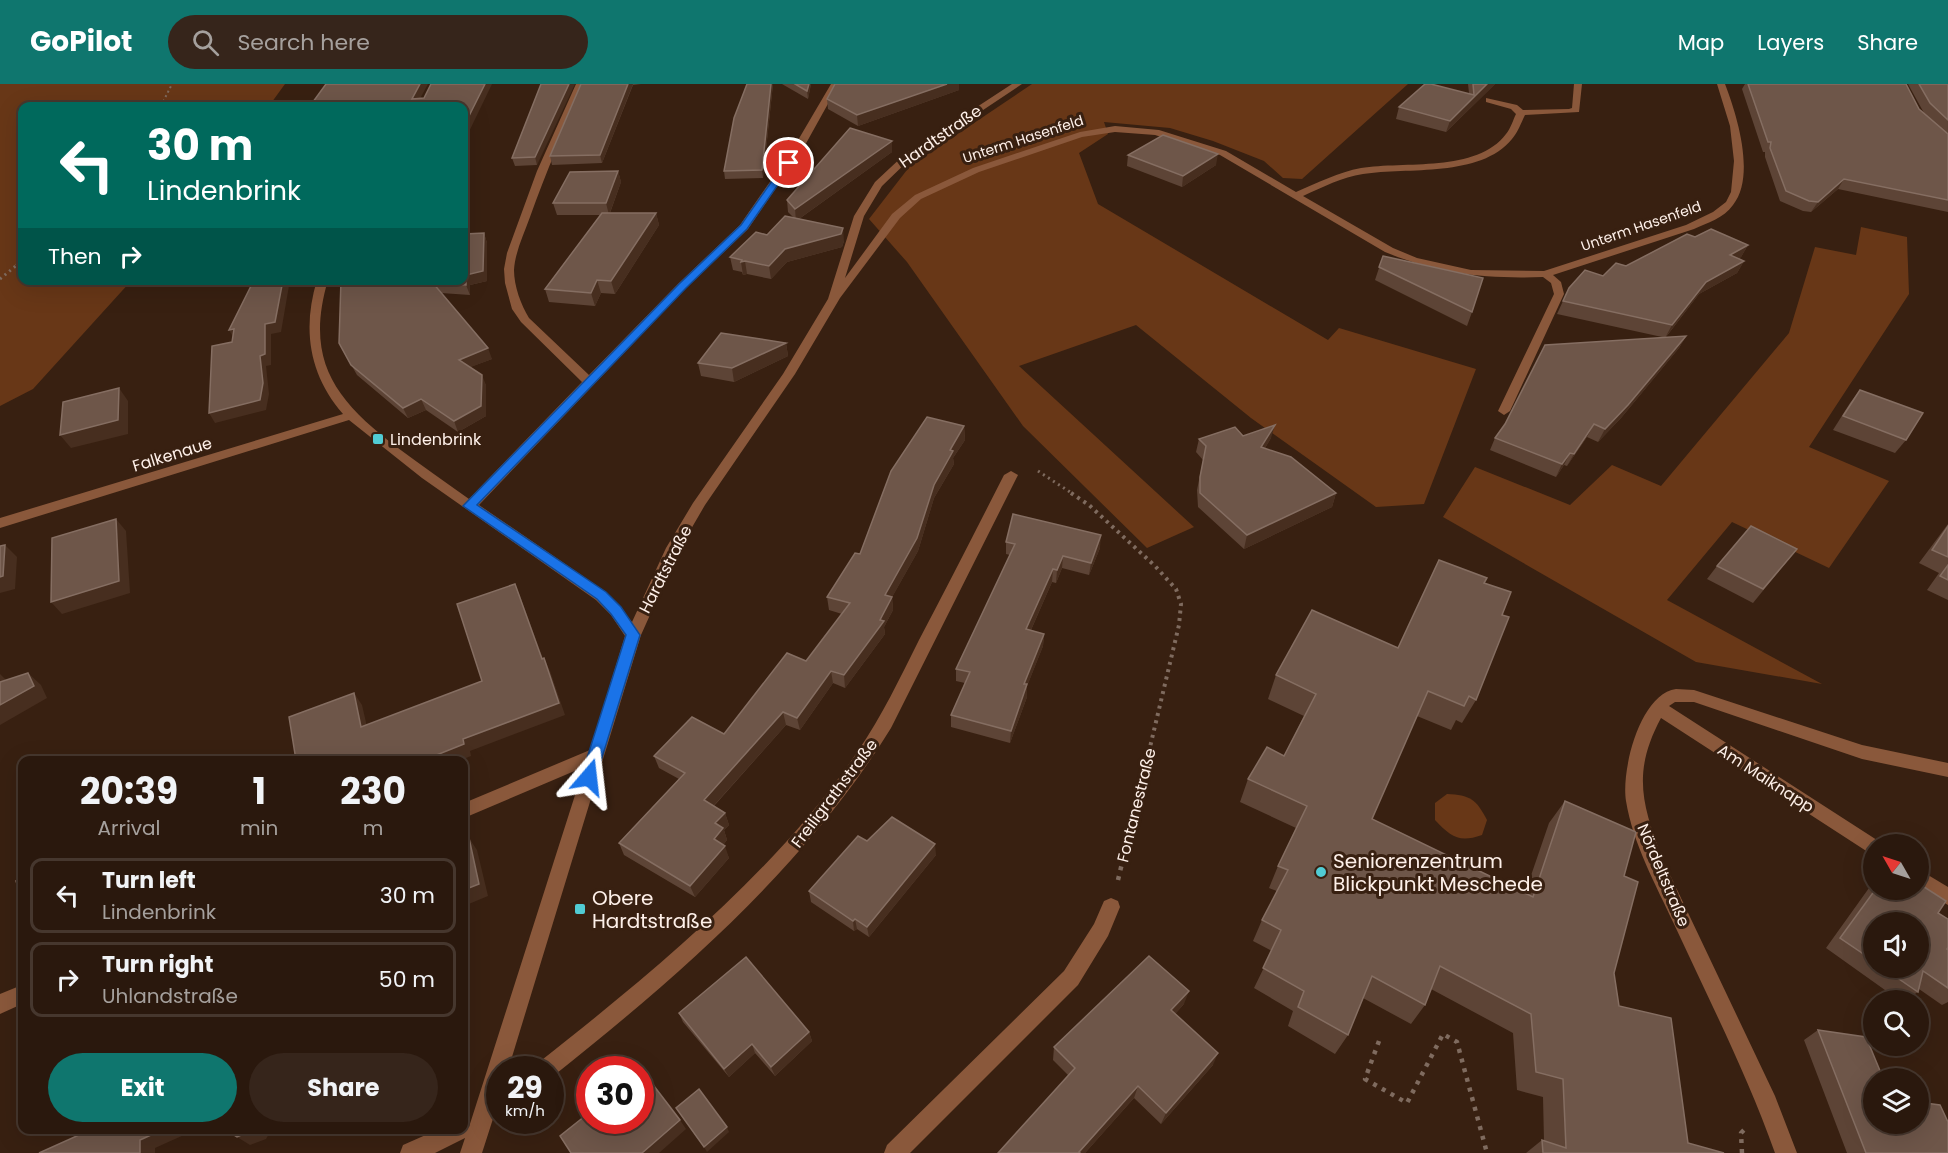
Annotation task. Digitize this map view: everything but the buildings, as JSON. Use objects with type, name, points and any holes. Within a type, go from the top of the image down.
[{"type":"street","points":[[580,84],[518,236],[509,269],[518,309],[525,320],[589,382]]},
{"type":"street","points":[[470,506],[752,218],[799,147],[835,84]]},
{"type":"street","name":"Hardtstraße","points":[[471,1153],[472,1123],[551,904],[633,635],[653,588],[700,503],[789,374],[834,299],[846,253],[869,196],[885,175],[935,137],[1018,84]]},
{"type":"street","points":[[1521,113],[1533,110],[1576,110],[1578,84]]},
{"type":"street","name":"Unterm Hasenfeld","points":[[834,299],[896,216],[918,197],[976,170],[1094,132],[1138,129],[1187,141],[1235,159],[1379,245],[1414,260],[1487,274],[1545,274],[1690,227],[1712,217],[1731,201],[1738,179],[1737,158],[1733,120],[1721,84]]},
{"type":"street","points":[[1489,100],[1514,107],[1521,113]]},
{"type":"street","points":[[1297,195],[1355,172],[1436,165],[1485,154],[1508,138],[1521,113]]},
{"type":"street","points":[[1504,411],[1559,294],[1556,282],[1545,274]]},
{"type":"street","points":[[321,285],[315,303],[318,354],[324,376],[333,394],[378,439],[423,474],[601,596],[616,610],[633,635]]},
{"type":"street","name":"Falkenaue","points":[[0,523],[352,415]]},
{"type":"street","name":"Freiligrathstraße","points":[[563,1056],[599,1028],[752,891],[810,830],[871,747],[885,723],[1011,475]]},
{"type":"street","points":[[1659,708],[1672,695],[1694,696],[1862,752],[1948,770]]},
{"type":"street","name":"Am Maiknapp","points":[[1659,708],[1863,841]]},
{"type":"street","name":"Nördeltstraße","points":[[1659,708],[1639,747],[1633,785],[1642,828],[1653,859],[1768,1103],[1786,1153]]},
{"type":"street","points":[[468,809],[595,755]]},
{"type":"street","points":[[1929,885],[1948,897]]},
{"type":"street","points":[[895,1153],[1071,978],[1101,930],[1111,907]]},
{"type":"street","points":[[0,1004],[18,997]]},
{"type":"street","points":[[472,1123],[486,1114]]},
{"type":"street","points":[[411,1153],[451,1134]]},
{"type":"path","points":[[163,102],[172,84]]},
{"type":"path","points":[[0,279],[18,263]]},
{"type":"path","name":"Fontanestraße","points":[[1011,475],[1022,467],[1030,466],[1089,506],[1155,566],[1176,589],[1181,604],[1179,625],[1111,907]]},
{"type":"path","points":[[1379,1041],[1365,1079],[1407,1103],[1443,1034],[1457,1042],[1487,1153]]},
{"type":"shaded area","points":[[0,84],[285,84],[272,102],[18,102],[18,285],[127,285],[33,389],[0,406]]},
{"type":"shaded area","points":[[1032,84],[1408,84],[1302,179],[1283,178],[1264,161],[1213,141],[1170,128],[1104,122],[1108,134],[1079,153],[1098,204],[1328,340],[1339,328],[1476,369],[1424,504],[1376,507],[1251,418],[1136,325],[1019,366],[1194,527],[1147,548],[1023,426],[907,262],[869,219],[910,166]]},
{"type":"shaded area","points":[[1861,227],[1907,237],[1909,294],[1809,447],[1889,481],[1829,568],[1732,522],[1667,600],[1822,684],[1696,662],[1443,517],[1475,467],[1570,505],[1612,465],[1661,486],[1789,333],[1815,247],[1856,255]]},
{"type":"shaded area","points":[[1447,794],[1467,797],[1476,803],[1487,820],[1482,835],[1467,838],[1456,837],[1435,820],[1435,803]]},
{"type":"place","name":"Lindenbrink","points":[[378,439]]},
{"type":"place","name":"Seniorenzentrum Blickpunkt Meschede","points":[[1321,872]]},
{"type":"place","name":"Obere Hardtstraße","points":[[580,909]]},
{"type":"route","points":[[589,777],[633,635],[616,610],[601,596],[470,506],[682,286],[744,227],[789,163]]}]
